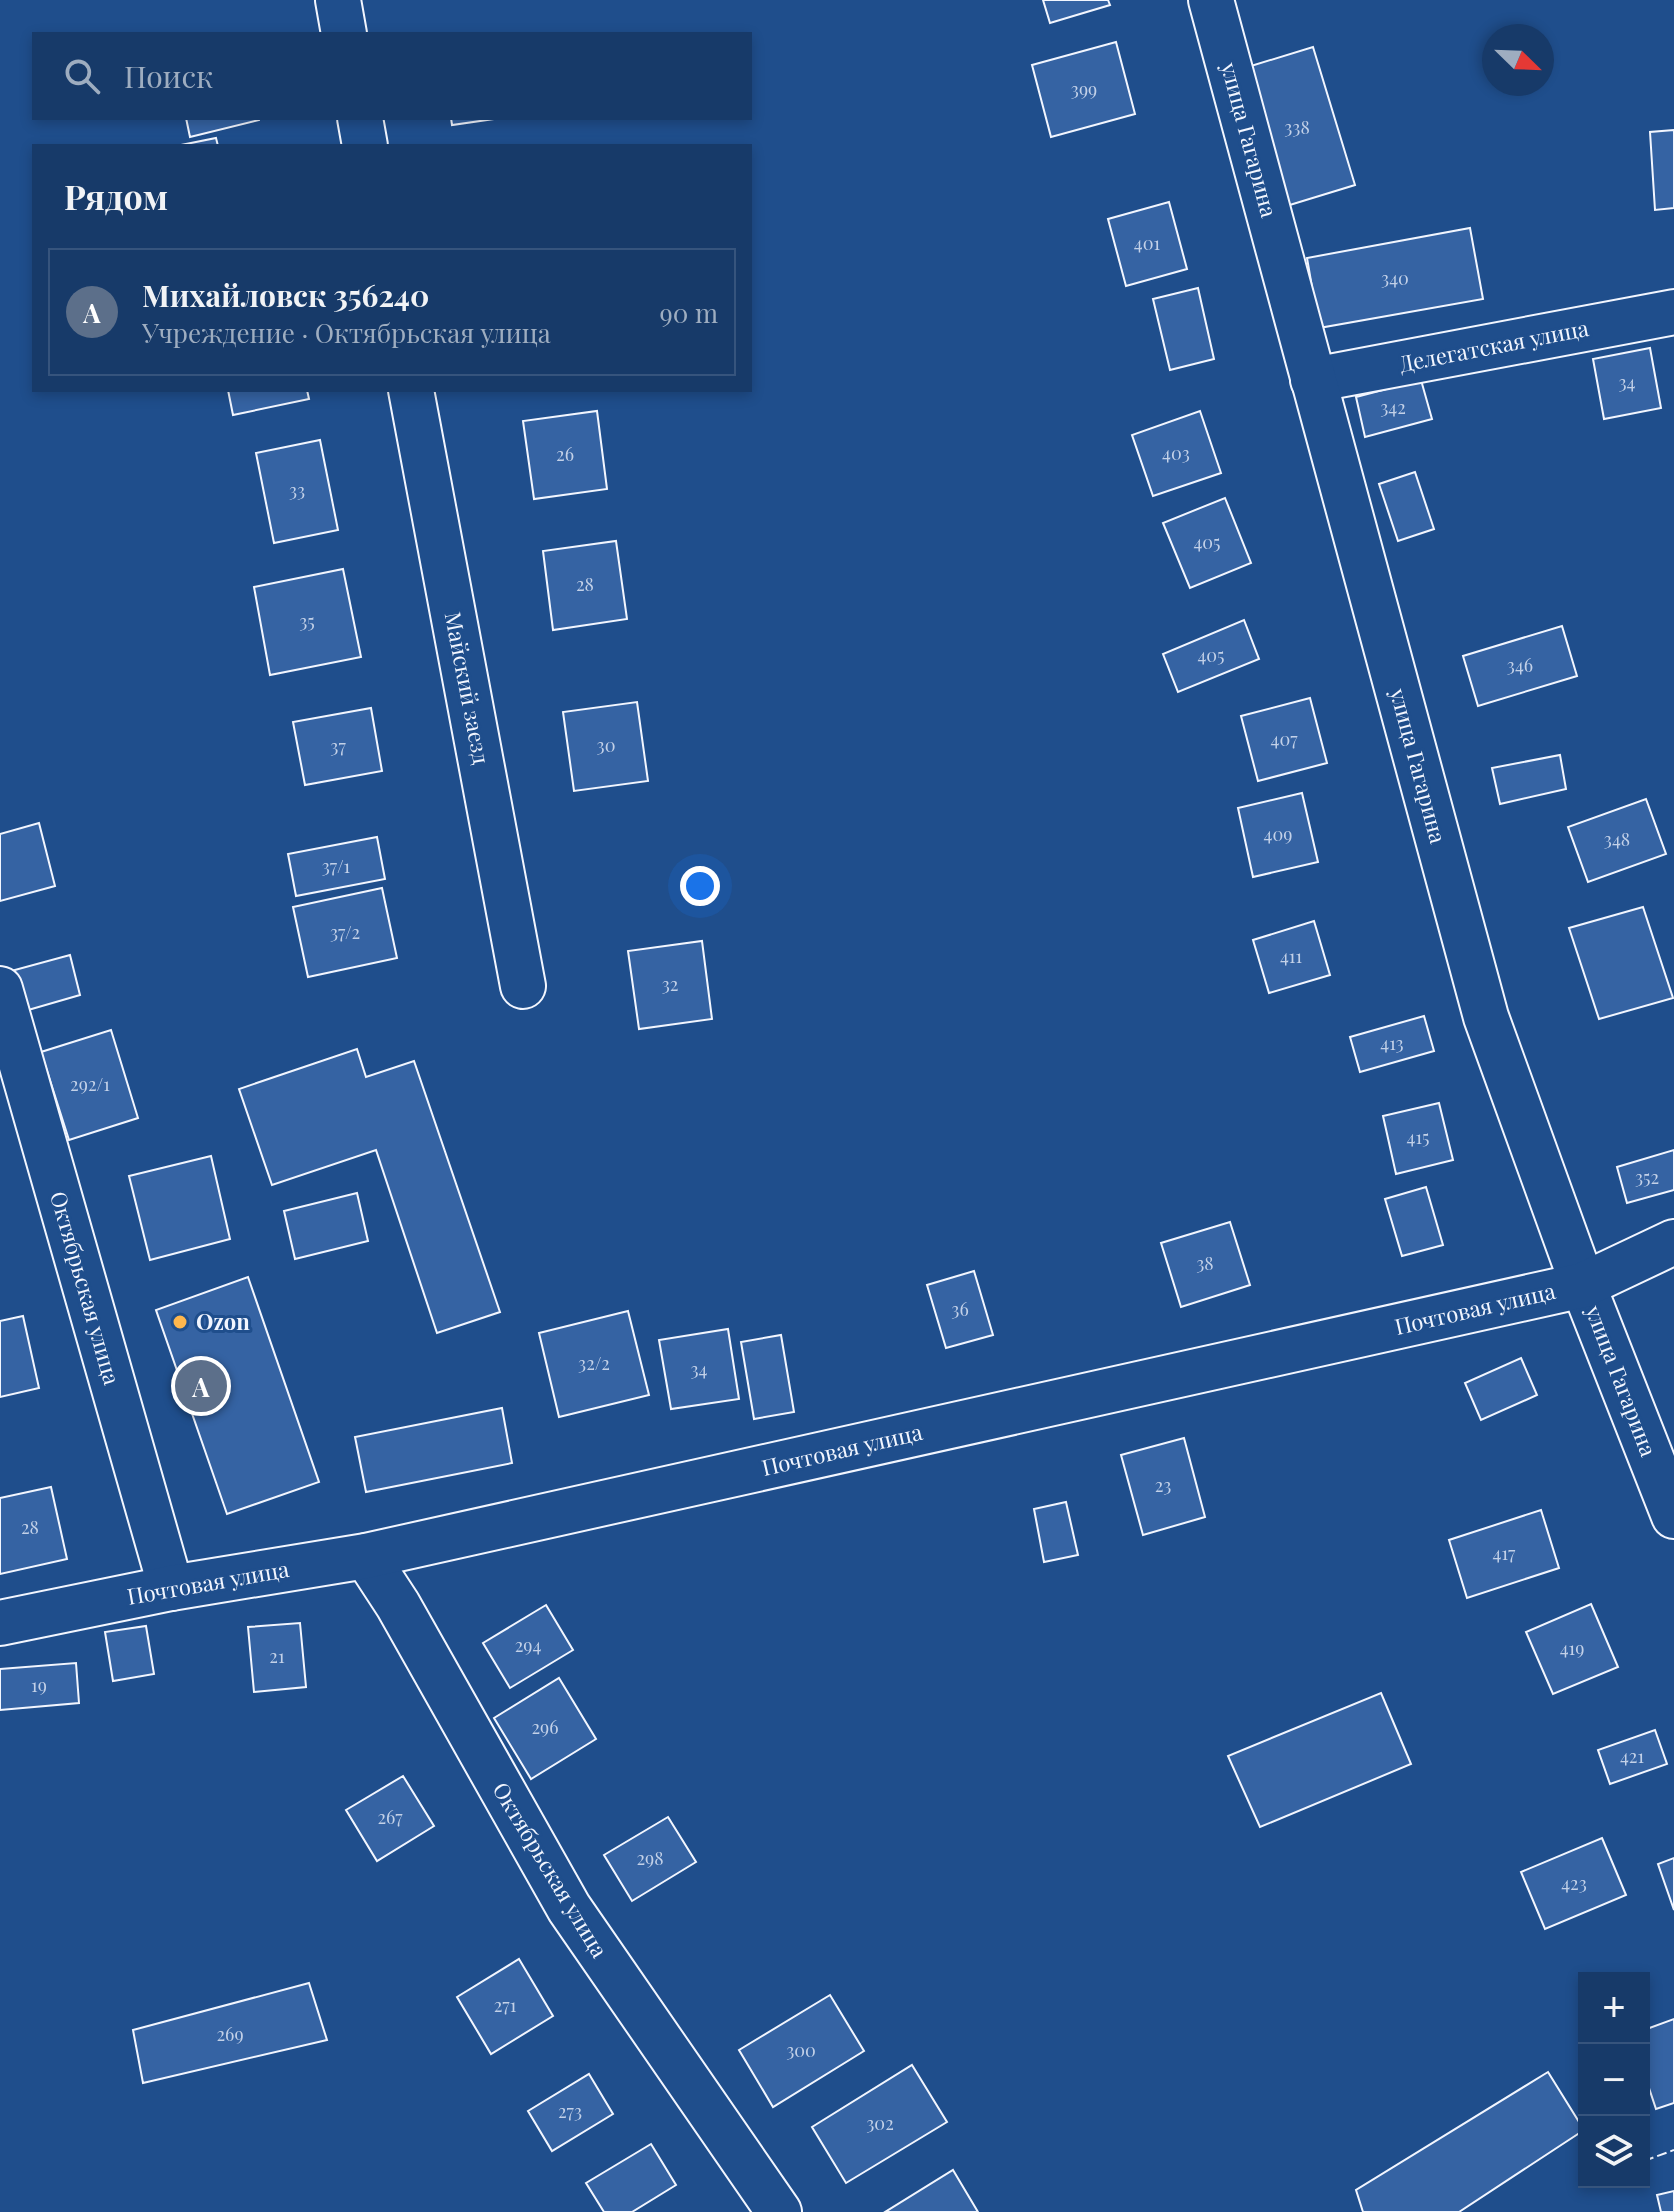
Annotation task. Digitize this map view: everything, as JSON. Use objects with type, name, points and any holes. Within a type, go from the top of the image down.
[{"type":"main road","points":[[338,0],[344,32]]},
{"type":"main road","name":"улица Гагарина","points":[[1211,0],[1486,1017],[1583,1285],[1674,1516]]},
{"type":"main road","points":[[360,120],[365,144]]},
{"type":"main road","name":"Делегатская улица","points":[[1313,380],[1674,312]]},
{"type":"main road","name":"Майский заезд","points":[[411,392],[523,986]]},
{"type":"main road","name":"Октябрьская улица","points":[[0,989],[171,1588]]},
{"type":"main road","name":"Почтовая улица","points":[[0,1623],[171,1588],[366,1556],[1583,1285],[1674,1242]]},
{"type":"main road","name":"Октябрьская улица","points":[[366,1556],[398,1605],[569,1908],[779,2212]]},
{"type":"building","points":[[1043,0],[1108,0],[1110,5],[1050,23]]},
{"type":"building","points":[[1116,42],[1135,114],[1051,137],[1032,65]]},
{"type":"building","points":[[1313,47],[1355,185],[1280,208],[1238,70]]},
{"type":"building","points":[[186,120],[259,120],[190,137]]},
{"type":"building","points":[[451,120],[487,120],[452,125]]},
{"type":"building","points":[[1674,130],[1674,208],[1655,210],[1650,132]]},
{"type":"building","points":[[216,138],[218,144],[186,144]]},
{"type":"building","points":[[1169,202],[1187,269],[1126,286],[1108,219]]},
{"type":"building","points":[[1470,228],[1483,299],[1319,328],[1307,258]]},
{"type":"building","points":[[1198,288],[1214,359],[1170,370],[1153,299]]},
{"type":"building","points":[[1650,348],[1661,408],[1604,419],[1593,359]]},
{"type":"building","points":[[1421,380],[1432,419],[1365,437],[1356,397]]},
{"type":"building","points":[[228,392],[307,392],[309,399],[233,415]]},
{"type":"building","points":[[597,411],[607,489],[534,499],[523,421]]},
{"type":"building","points":[[1200,411],[1221,473],[1153,496],[1132,435]]},
{"type":"building","points":[[320,440],[338,530],[274,543],[256,453]]},
{"type":"building","points":[[1415,472],[1434,529],[1398,541],[1379,484]]},
{"type":"building","points":[[1225,498],[1251,563],[1190,588],[1163,523]]},
{"type":"building","points":[[616,541],[627,619],[553,630],[543,551]]},
{"type":"building","points":[[343,569],[361,657],[270,675],[254,587]]},
{"type":"building","points":[[1244,620],[1259,659],[1178,692],[1163,654]]},
{"type":"building","points":[[1562,626],[1577,676],[1478,706],[1463,656]]},
{"type":"building","points":[[1310,698],[1327,763],[1258,781],[1241,716]]},
{"type":"building","points":[[637,702],[648,781],[574,791],[563,712]]},
{"type":"building","points":[[371,708],[382,771],[305,785],[293,722]]},
{"type":"building","points":[[1560,755],[1566,789],[1500,804],[1492,768]]},
{"type":"building","points":[[1302,793],[1318,862],[1253,877],[1238,808]]},
{"type":"building","points":[[1646,799],[1666,854],[1588,882],[1568,827]]},
{"type":"building","points":[[39,823],[55,886],[0,901],[0,834]]},
{"type":"building","points":[[377,837],[385,879],[296,896],[288,854]]},
{"type":"building","points":[[382,888],[397,958],[308,977],[293,907]]},
{"type":"building","points":[[1643,907],[1673,998],[1599,1019],[1569,928]]},
{"type":"building","points":[[1314,921],[1330,975],[1269,993],[1253,940]]},
{"type":"building","points":[[702,941],[712,1019],[639,1029],[628,951]]},
{"type":"building","points":[[70,955],[80,995],[11,1015],[0,974]]},
{"type":"building","points":[[1424,1016],[1434,1051],[1360,1072],[1350,1037]]},
{"type":"building","points":[[111,1030],[138,1118],[69,1140],[41,1052]]},
{"type":"building","points":[[357,1049],[366,1077],[414,1061],[500,1312],[437,1333],[376,1150],[272,1185],[239,1089]]},
{"type":"building","points":[[1439,1103],[1453,1160],[1396,1174],[1383,1116]]},
{"type":"building","points":[[1674,1150],[1674,1190],[1627,1203],[1617,1167]]},
{"type":"building","points":[[211,1156],[230,1239],[150,1260],[129,1176]]},
{"type":"building","points":[[1426,1187],[1443,1245],[1402,1256],[1385,1199]]},
{"type":"building","points":[[357,1193],[368,1241],[295,1259],[284,1211]]},
{"type":"building","points":[[1230,1222],[1250,1285],[1181,1307],[1161,1243]]},
{"type":"building","points":[[974,1271],[993,1335],[946,1348],[927,1285]]},
{"type":"building","points":[[248,1277],[319,1482],[227,1514],[156,1310]]},
{"type":"building","points":[[628,1311],[649,1395],[559,1417],[539,1333]]},
{"type":"building","points":[[23,1316],[39,1388],[0,1397],[0,1321]]},
{"type":"building","points":[[728,1329],[739,1399],[671,1409],[659,1340]]},
{"type":"building","points":[[781,1335],[794,1412],[754,1419],[741,1342]]},
{"type":"building","points":[[1521,1358],[1537,1395],[1481,1420],[1465,1383]]},
{"type":"building","points":[[502,1408],[512,1463],[366,1492],[355,1437]]},
{"type":"building","points":[[1184,1438],[1205,1517],[1143,1535],[1121,1455]]},
{"type":"building","points":[[51,1487],[67,1559],[0,1574],[0,1498]]},
{"type":"building","points":[[1066,1502],[1078,1555],[1044,1562],[1034,1509]]},
{"type":"building","points":[[1541,1510],[1559,1568],[1467,1598],[1449,1540]]},
{"type":"building","points":[[1591,1604],[1618,1667],[1553,1694],[1526,1632]]},
{"type":"building","points":[[546,1605],[573,1650],[510,1688],[483,1643]]},
{"type":"building","points":[[300,1623],[306,1687],[254,1692],[248,1627]]},
{"type":"building","points":[[146,1626],[154,1674],[113,1681],[105,1632]]},
{"type":"building","points":[[76,1663],[79,1703],[0,1710],[0,1669]]},
{"type":"building","points":[[559,1678],[596,1739],[531,1779],[494,1718]]},
{"type":"building","points":[[1381,1693],[1411,1764],[1260,1827],[1228,1756]]},
{"type":"building","points":[[1655,1730],[1667,1764],[1610,1784],[1598,1750]]},
{"type":"building","points":[[403,1776],[434,1826],[377,1861],[346,1810]]},
{"type":"building","points":[[668,1817],[696,1862],[632,1901],[604,1855]]},
{"type":"building","points":[[1602,1838],[1626,1895],[1545,1929],[1521,1872]]},
{"type":"building","points":[[1674,1858],[1674,1910],[1658,1864]]},
{"type":"building","points":[[519,1959],[553,2016],[491,2054],[457,1997]]},
{"type":"building","points":[[309,1983],[327,2040],[143,2083],[133,2030]]},
{"type":"building","points":[[830,1995],[864,2051],[773,2107],[739,2050]]},
{"type":"building","points":[[1674,2019],[1674,2103],[1656,2109],[1650,2091],[1650,2028]]},
{"type":"building","points":[[912,2065],[947,2122],[846,2183],[812,2127]]},
{"type":"building","points":[[1548,2072],[1578,2120],[1578,2134],[1459,2212],[1363,2212],[1356,2190]]},
{"type":"building","points":[[589,2074],[613,2114],[552,2151],[528,2111]]},
{"type":"building","points":[[651,2144],[676,2185],[632,2212],[604,2212],[586,2183]]},
{"type":"building","points":[[953,2170],[978,2212],[885,2212]]},
{"type":"building","points":[[1674,2191],[1674,2212],[1661,2212],[1657,2195]]},
{"type":"fence","points":[[1650,2159],[1674,2150]]},
{"type":"place","name":"Ozon","points":[[180,1322]]},
{"type":"place","name":"Михайловск 356240","points":[[201,1386]]}]
